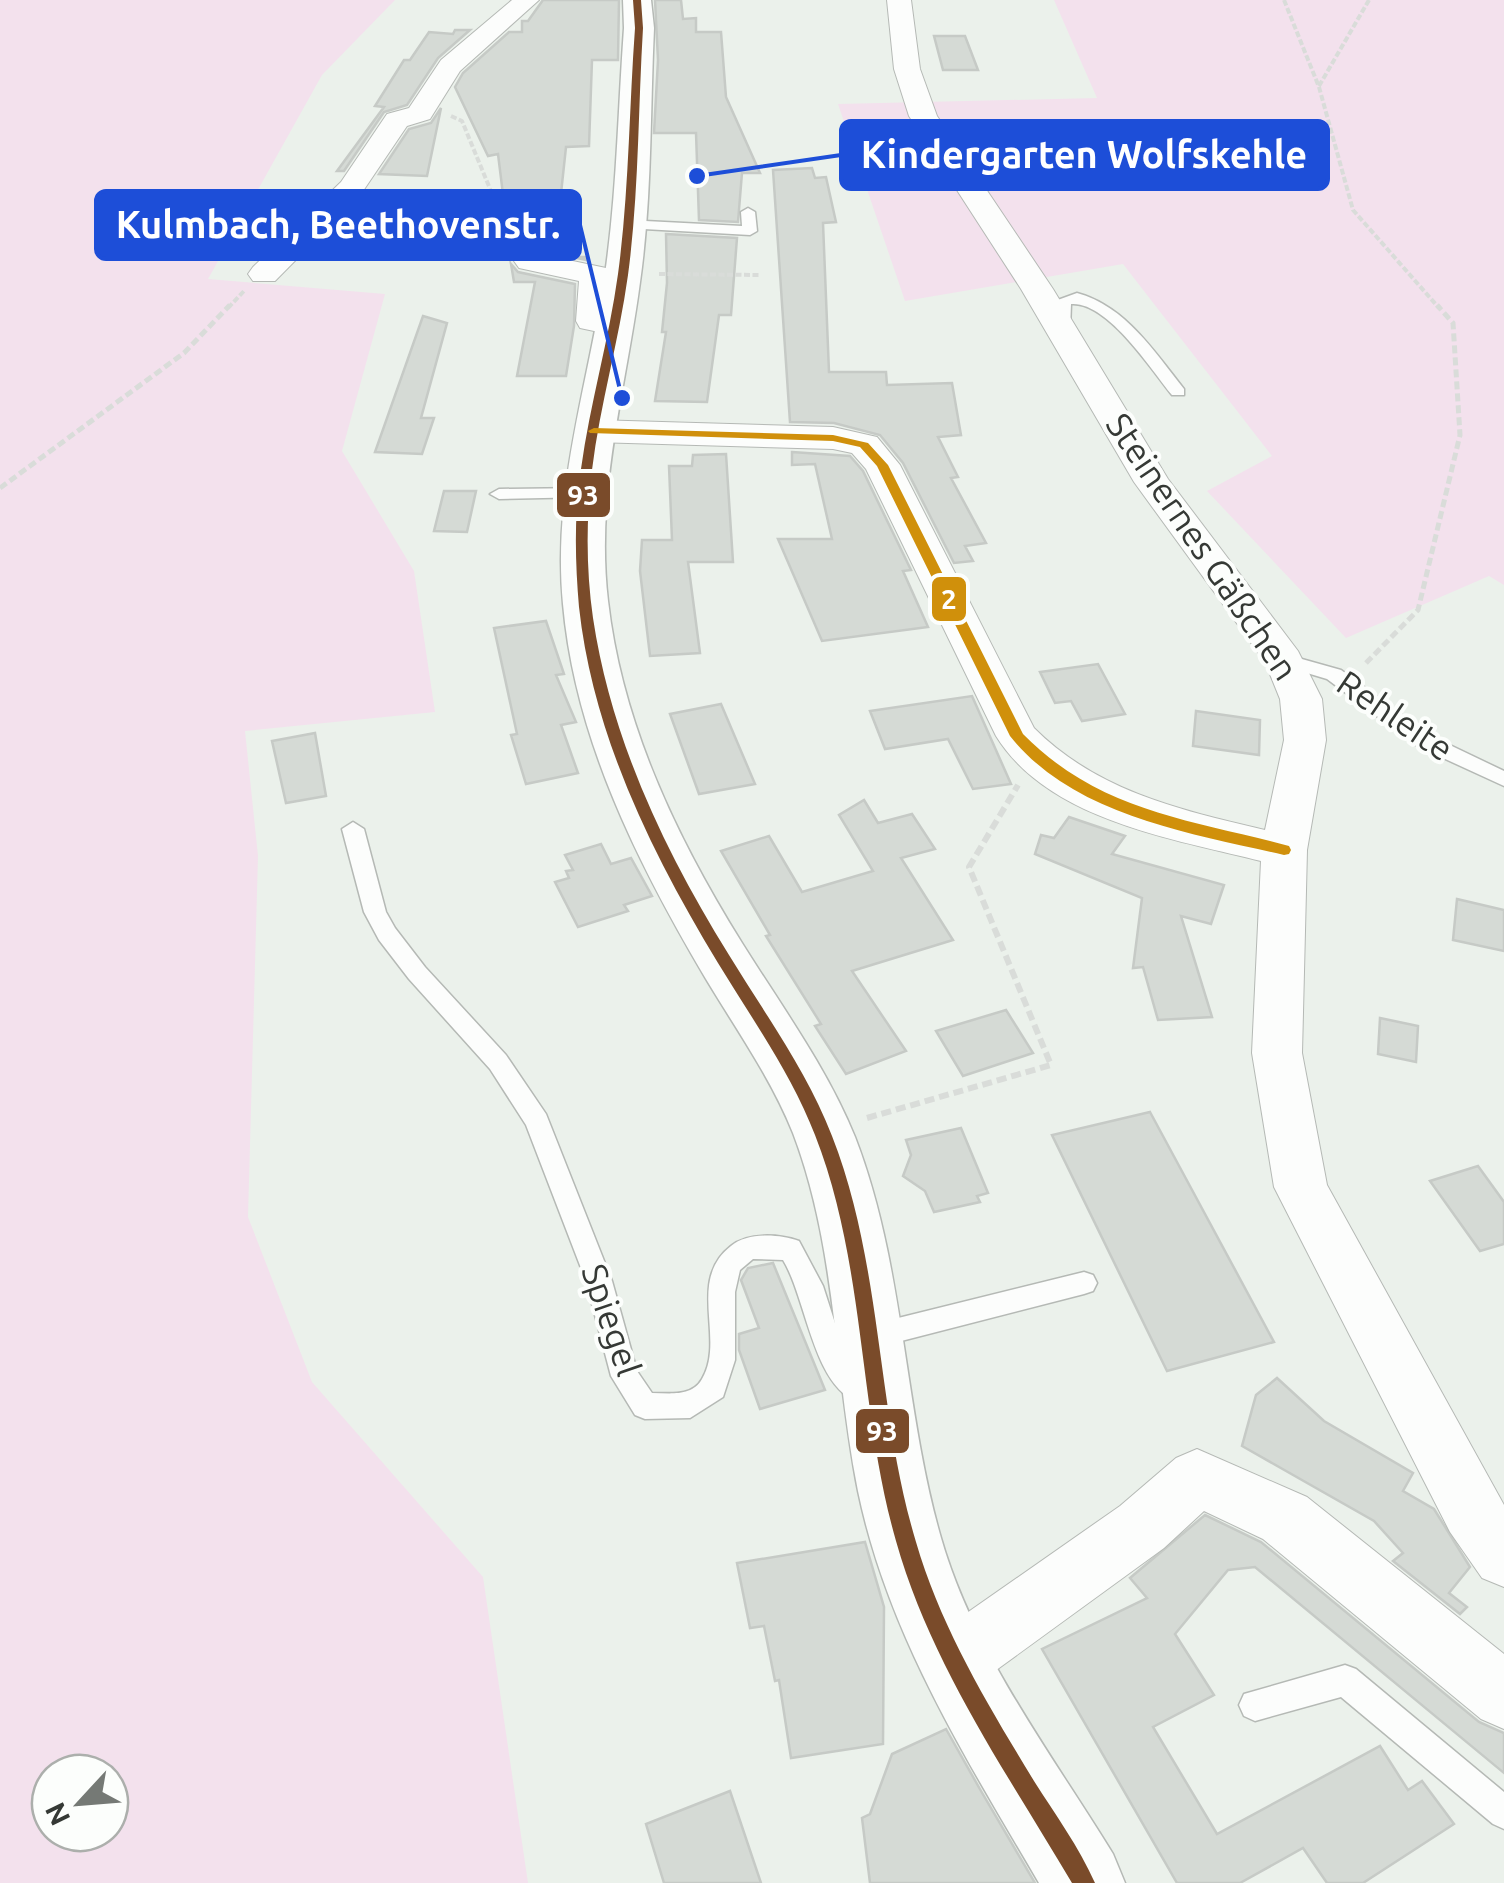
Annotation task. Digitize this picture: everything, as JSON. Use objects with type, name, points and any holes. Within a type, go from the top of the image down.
[{"type":"street","points":[[264,274],[351,188],[397,120],[420,113],[425,96],[448,70],[527,0]]},
{"type":"street","name":"Spiegel","points":[[636,0],[639,28],[623,273],[584,492],[582,556],[588,622],[605,698],[634,785],[700,919],[789,1066],[822,1131],[848,1202],[866,1293],[879,1420],[906,1544],[954,1661],[1084,1883]]},
{"type":"street","name":"Steinernes Gäßchen","points":[[900,0],[908,69],[923,116],[1062,330],[1152,482],[1284,660],[1301,699],[1305,740],[1284,850],[1277,1053],[1301,1187],[1323,1236],[1472,1511],[1504,1557]]},
{"type":"street","points":[[530,262],[595,275],[592,321],[613,325]]},
{"type":"street","points":[[594,431],[833,438],[864,445],[882,465],[1017,736],[1035,758],[1054,772],[1152,818],[1284,850]]},
{"type":"street","points":[[954,1661],[1142,1527],[1197,1478],[1286,1518],[1504,1696]]},
{"type":"lane","points":[[626,224],[750,230],[748,212]]},
{"type":"lane","points":[[1062,330],[1064,301],[1076,296],[1089,297],[1128,333],[1178,392]]},
{"type":"lane","points":[[499,494],[584,492]]},
{"type":"lane","name":"Rehleite","points":[[1284,660],[1316,664],[1348,682],[1401,726],[1464,764],[1504,779]]},
{"type":"lane","name":"Spiegel","points":[[354,830],[376,912],[388,934],[416,973],[498,1062],[537,1122],[599,1281],[626,1376],[645,1406],[673,1411],[696,1406],[718,1381],[724,1352],[721,1272],[733,1255],[762,1243],[790,1249],[803,1268],[817,1296],[830,1350],[879,1420]]},
{"type":"lane","points":[[870,1337],[1084,1282]]},
{"type":"lane","points":[[1255,1705],[1345,1680],[1504,1812]]},
{"type":"path","points":[[1284,0],[1319,87],[1353,210],[1453,324],[1460,435],[1418,610],[1348,682]]},
{"type":"path","points":[[1319,87],[1369,0]]},
{"type":"path","points":[[462,121],[490,182],[503,225],[530,262]]},
{"type":"path","points":[[623,273],[761,275]]},
{"type":"path","points":[[0,488],[184,353],[264,274]]},
{"type":"path","points":[[822,1131],[1052,1065],[968,867],[1035,758]]},
{"type":"shaded area","points":[[0,0],[395,0],[322,75],[208,279],[385,294],[342,451],[414,571],[435,712],[245,731],[258,856],[248,1217],[312,1382],[483,1577],[528,1883],[0,1883]]},
{"type":"shaded area","points":[[1054,0],[1504,0],[1504,585],[1489,576],[1346,638],[1207,491],[1272,456],[1123,264],[905,301],[838,104],[1097,98]]},
{"type":"building","points":[[543,0],[619,0],[618,60],[592,60],[589,146],[566,147],[559,212],[574,212],[571,234],[580,234],[576,257],[586,260],[529,248],[518,250],[511,259],[498,154],[488,156],[455,87],[463,73],[509,32],[522,32],[522,21],[528,21]]},
{"type":"building","points":[[655,0],[681,0],[683,19],[696,18],[696,32],[721,32],[726,97],[760,173],[742,173],[738,222],[699,220],[696,133],[654,133],[658,60]]},
{"type":"building","points":[[455,30],[470,30],[438,58],[407,105],[384,112],[344,171],[337,171],[384,107],[375,106],[404,60],[410,60],[429,32],[453,34]]},
{"type":"building","points":[[934,36],[965,36],[978,70],[943,70]]},
{"type":"building","points":[[441,108],[427,176],[379,174],[409,129],[431,123]]},
{"type":"building","points":[[812,168],[815,178],[826,177],[836,222],[823,223],[829,372],[886,372],[887,385],[952,383],[961,435],[938,437],[958,477],[951,478],[986,543],[965,546],[973,561],[954,563],[903,463],[880,435],[834,423],[790,422],[773,170]]},
{"type":"building","points":[[666,234],[737,238],[731,315],[719,315],[707,402],[655,401],[666,332],[662,332]]},
{"type":"building","points":[[511,264],[518,272],[575,284],[574,326],[566,376],[517,376],[535,282],[514,282]]},
{"type":"building","points":[[423,316],[447,323],[421,418],[434,418],[422,454],[375,452]]},
{"type":"building","points":[[792,452],[850,456],[863,471],[911,570],[903,571],[928,627],[822,641],[778,539],[832,539],[815,464],[792,465]]},
{"type":"building","points":[[726,454],[733,562],[688,562],[700,653],[650,656],[640,571],[642,540],[672,540],[669,466],[692,466],[693,455]]},
{"type":"building","points":[[444,491],[476,491],[467,532],[434,531]]},
{"type":"building","points":[[546,621],[564,674],[556,675],[576,722],[561,725],[578,773],[526,784],[511,735],[517,734],[494,628]]},
{"type":"building","points":[[1098,664],[1125,714],[1082,721],[1071,701],[1055,703],[1040,672]]},
{"type":"building","points":[[972,696],[1011,784],[973,789],[948,739],[885,749],[870,711]]},
{"type":"building","points":[[721,704],[755,784],[699,794],[670,714]]},
{"type":"building","points":[[1196,711],[1260,720],[1259,755],[1193,746]]},
{"type":"building","points":[[315,733],[326,796],[286,803],[272,741]]},
{"type":"building","points":[[864,800],[878,823],[912,814],[935,849],[901,858],[953,940],[852,971],[906,1051],[846,1074],[815,1026],[821,1024],[766,936],[770,935],[721,851],[769,836],[802,892],[873,871],[839,815]]},
{"type":"building","points":[[1069,817],[1125,836],[1112,854],[1224,885],[1211,924],[1181,916],[1212,1017],[1158,1020],[1143,967],[1133,968],[1142,898],[1035,854],[1041,835],[1054,838]]},
{"type":"building","points":[[601,844],[611,864],[631,858],[652,896],[624,905],[628,911],[578,927],[555,882],[569,878],[566,871],[573,870],[565,855]]},
{"type":"building","points":[[1457,899],[1504,910],[1504,951],[1453,940]]},
{"type":"building","points":[[1006,1010],[1033,1053],[963,1076],[936,1031]]},
{"type":"building","points":[[1380,1018],[1418,1026],[1416,1062],[1378,1054]]},
{"type":"building","points":[[1150,1112],[1274,1342],[1167,1371],[1052,1135]]},
{"type":"building","points":[[961,1128],[988,1193],[977,1196],[980,1202],[934,1212],[925,1191],[903,1176],[911,1155],[906,1140]]},
{"type":"building","points":[[1478,1166],[1504,1202],[1504,1244],[1480,1251],[1430,1181]]},
{"type":"building","points":[[773,1263],[825,1390],[760,1409],[739,1350],[739,1334],[759,1328],[741,1280],[748,1268]]},
{"type":"building","points":[[1277,1378],[1324,1421],[1413,1473],[1403,1491],[1434,1509],[1470,1567],[1449,1593],[1467,1607],[1460,1614],[1393,1561],[1403,1553],[1374,1521],[1242,1446],[1256,1395]]},
{"type":"building","points":[[1205,1515],[1261,1542],[1479,1722],[1504,1733],[1504,1773],[1255,1567],[1228,1570],[1175,1634],[1214,1695],[1153,1727],[1217,1834],[1380,1746],[1408,1790],[1422,1781],[1454,1824],[1363,1883],[1327,1883],[1303,1848],[1240,1883],[1177,1883],[1042,1649],[1147,1598],[1130,1578]]},
{"type":"building","points":[[865,1542],[884,1607],[883,1744],[791,1758],[779,1680],[775,1681],[764,1626],[750,1628],[737,1563]]},
{"type":"building","points":[[946,1729],[1035,1883],[870,1883],[862,1818],[870,1814],[892,1754]]},
{"type":"building","points":[[730,1791],[761,1883],[664,1883],[646,1824]]},
{"type":"transit line","name":"93","points":[[637,0],[639,28],[627,244],[583,499],[583,573],[594,660],[617,743],[650,825],[711,939],[800,1085],[824,1136],[853,1236],[893,1491],[921,1587],[984,1717],[1084,1883]]},
{"type":"transit line","name":"2","points":[[594,431],[833,438],[864,445],[882,465],[1017,736],[1042,761],[1104,799],[1177,824],[1284,850]]},
{"type":"place","name":"Kindergarten Wolfskehle","points":[[697,176]]},
{"type":"place","name":"Kulmbach, Beethovenstr.","points":[[622,398]]}]
